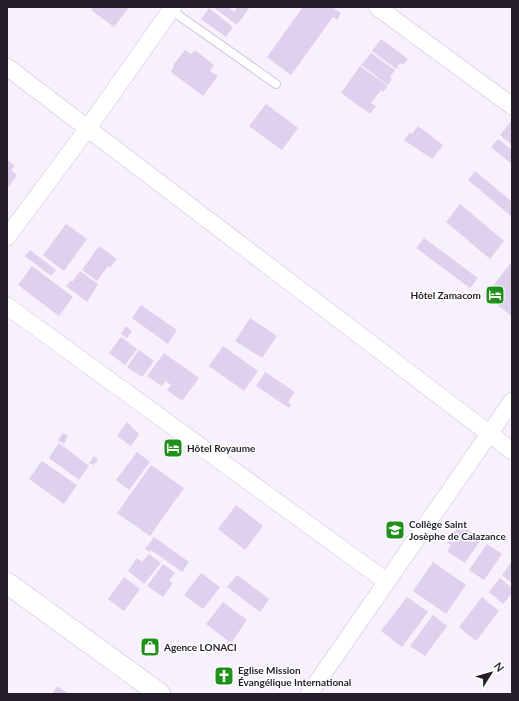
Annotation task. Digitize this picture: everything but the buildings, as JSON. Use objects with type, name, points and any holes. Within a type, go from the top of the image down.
[{"type":"street","points":[[377,7],[512,106]]},
{"type":"street","points":[[7,237],[88,128],[172,8]]},
{"type":"street","points":[[7,67],[512,451]]},
{"type":"street","points":[[7,306],[386,580]]},
{"type":"street","points":[[309,694],[386,580],[512,401]]},
{"type":"street","points":[[7,583],[160,694]]},
{"type":"lane","points":[[172,8],[276,84]]},
{"type":"place","name":"Hôtel Zamacom","points":[[495,295]]},
{"type":"place","name":"Hôtel Royaume","points":[[173,448]]},
{"type":"place","name":"Collège Saint Josèphe de Calazance","points":[[395,530]]},
{"type":"place","name":"Agence LONACI","points":[[150,647]]},
{"type":"place","name":"Eglise Mission Évangélique International","points":[[224,676]]}]
